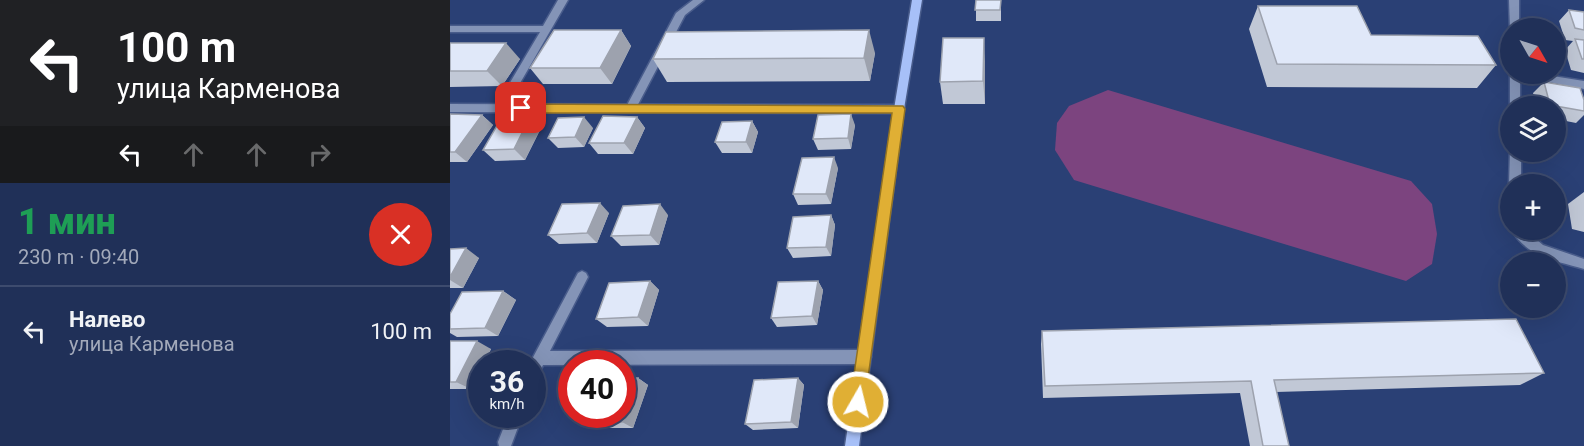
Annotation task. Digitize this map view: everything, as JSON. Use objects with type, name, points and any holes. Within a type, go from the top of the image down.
[{"type":"street","points":[[500,108],[563,0]]},
{"type":"street","points":[[630,109],[681,13],[699,0]]},
{"type":"street","points":[[852,446],[899,109],[917,0]]},
{"type":"street","points":[[1514,0],[1515,18]]},
{"type":"street","points":[[450,29],[546,29]]},
{"type":"street","points":[[1566,82],[1584,85]]},
{"type":"street","points":[[450,108],[899,109]]},
{"type":"street","points":[[1524,240],[1538,250],[1584,264]]},
{"type":"street","points":[[542,350],[582,277]]},
{"type":"street","points":[[546,358],[864,357]]},
{"type":"street","points":[[505,442],[510,428]]},
{"type":"shaded area","points":[[1108,90],[1411,181],[1432,204],[1437,234],[1432,264],[1406,281],[1074,180],[1055,150],[1057,123],[1069,106]]},
{"type":"building","points":[[976,0],[1001,0],[1000,10],[975,10]]},
{"type":"building","points":[[1258,6],[1357,6],[1371,35],[1478,36],[1496,65],[1277,64]]},
{"type":"building","points":[[1569,10],[1584,12],[1584,30],[1575,28]]},
{"type":"building","points":[[554,30],[621,30],[600,68],[530,68]]},
{"type":"building","points":[[869,30],[864,58],[653,59],[666,32]]},
{"type":"building","points":[[943,38],[984,38],[983,81],[940,82]]},
{"type":"building","points":[[1575,39],[1584,40],[1584,59],[1582,59]]},
{"type":"building","points":[[450,43],[506,43],[487,71],[450,71]]},
{"type":"building","points":[[1545,84],[1580,88],[1584,100],[1584,111],[1566,108],[1566,96],[1548,96]]},
{"type":"building","points":[[450,114],[482,115],[455,152],[450,152]]},
{"type":"building","points":[[851,114],[848,138],[813,139],[818,115]]},
{"type":"building","points":[[531,115],[514,149],[483,150],[502,117]]},
{"type":"building","points":[[603,116],[637,117],[624,143],[589,143]]},
{"type":"building","points":[[584,117],[575,137],[548,138],[558,118]]},
{"type":"building","points":[[752,121],[746,142],[715,142],[722,122]]},
{"type":"building","points":[[834,157],[826,194],[793,194],[802,158]]},
{"type":"building","points":[[600,203],[587,233],[548,235],[562,204]]},
{"type":"building","points":[[660,204],[650,235],[611,236],[623,206]]},
{"type":"building","points":[[831,215],[826,247],[787,248],[793,217]]},
{"type":"building","points":[[466,248],[450,277],[450,249]]},
{"type":"building","points":[[650,281],[638,317],[596,319],[609,283]]},
{"type":"building","points":[[818,281],[812,316],[771,318],[778,282]]},
{"type":"building","points":[[503,291],[485,328],[450,329],[450,314],[462,292]]},
{"type":"building","points":[[1516,319],[1544,373],[1274,380],[1289,446],[1263,446],[1251,381],[1045,386],[1042,331]]},
{"type":"building","points":[[450,341],[477,341],[472,350],[468,350],[468,359],[456,382],[450,382]]},
{"type":"building","points":[[798,378],[791,422],[745,424],[754,380]]},
{"type":"route","points":[[521,108],[899,109],[858,402]]}]
